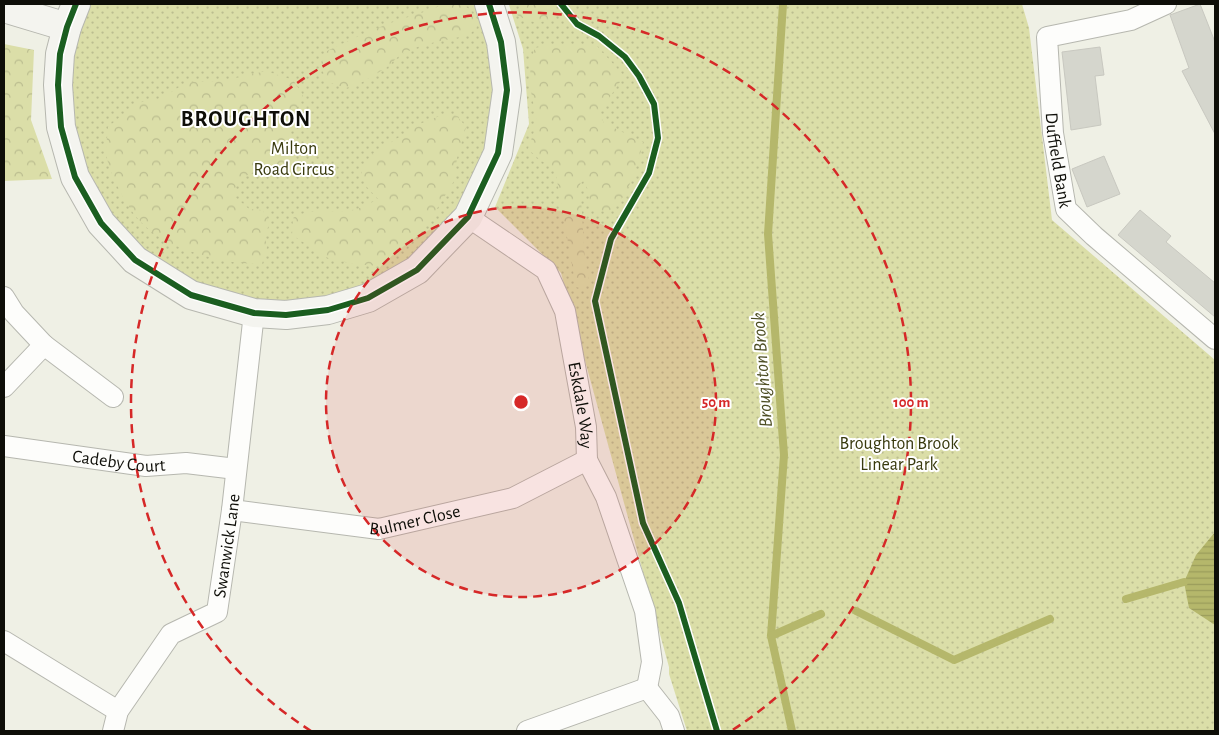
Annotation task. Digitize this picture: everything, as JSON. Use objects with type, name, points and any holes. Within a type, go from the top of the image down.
[{"type":"street","points":[[4,8],[72,16],[60,54],[58,85],[61,127],[75,176],[101,223],[135,260],[191,295],[254,313],[286,315],[328,310],[368,298],[417,270],[468,217],[498,153],[507,90],[501,42],[489,4]]},
{"type":"street","name":"Duffield Bank","points":[[1166,4],[1131,20],[1047,38],[1053,133],[1066,210],[1215,340]]},
{"type":"street","name":"Eskdale Way","points":[[468,217],[546,270],[565,311],[586,426],[587,460],[606,497],[645,611],[652,662],[646,688]]},
{"type":"street","points":[[4,297],[14,313],[44,345],[113,397]]},
{"type":"street","name":"Swanwick Lane","points":[[113,731],[118,711],[170,634],[217,612],[232,510],[254,313]]},
{"type":"street","points":[[4,387],[44,345]]},
{"type":"street","name":"Cadeby Court","points":[[4,446],[146,466],[186,463],[236,469]]},
{"type":"street","name":"Bulmer Close","points":[[232,510],[379,529],[513,498],[587,460]]},
{"type":"street","points":[[4,642],[118,711]]},
{"type":"street","points":[[527,731],[646,688],[669,716],[674,731]]},
{"type":"green space","name":"Milton Road Circus","points":[[76,4],[474,4],[507,90],[468,217],[368,298],[254,313],[135,260],[75,177],[67,27]]},
{"type":"green space","points":[[444,4],[457,4],[466,7],[473,14],[477,27],[469,35],[422,45],[400,55],[386,68],[359,84],[346,88],[328,82],[320,66],[325,52],[385,25]]},
{"type":"green space","name":"Broughton Brook Linear Park","points":[[510,4],[1022,4],[1029,28],[1052,220],[1215,360],[1215,731],[687,731],[669,674],[669,667],[561,273],[495,207],[529,124],[523,49]]},
{"type":"green space","points":[[521,4],[547,4],[553,9],[553,19],[534,22],[522,18],[517,15]]},
{"type":"green space","points":[[4,44],[34,50],[31,120],[52,179],[4,181]]},
{"type":"green space","points":[[552,44],[597,46],[624,76],[599,113],[604,123],[643,142],[631,181],[615,207],[608,211],[592,209],[585,179],[580,184],[585,261],[589,277],[583,289],[576,287],[555,169],[540,160],[528,149],[537,123],[531,91],[530,61],[535,48]]},
{"type":"green space","points":[[266,71],[293,80],[303,95],[292,118],[288,133],[295,152],[293,166],[255,172],[242,179],[235,188],[234,196],[249,209],[262,210],[270,220],[265,238],[267,247],[262,264],[238,263],[215,259],[185,249],[161,238],[142,223],[126,202],[114,180],[106,154],[108,127],[137,103],[162,98],[187,82],[223,81]]},
{"type":"green space","points":[[447,113],[457,116],[466,127],[457,158],[454,181],[427,225],[406,248],[381,266],[353,264],[328,258],[292,235],[293,218],[300,214],[315,211],[352,210],[378,199],[365,185],[361,170],[371,155],[422,123]]},
{"type":"shaded area","points":[[1215,532],[1215,625],[1189,608],[1184,582],[1196,555]]},
{"type":"building","points":[[1200,4],[1215,42],[1215,134],[1182,71],[1189,68],[1170,15]]},
{"type":"building","points":[[1100,47],[1104,75],[1095,76],[1101,125],[1071,130],[1062,52]]},
{"type":"building","points":[[1104,156],[1120,194],[1087,207],[1072,169]]},
{"type":"building","points":[[1140,210],[1171,236],[1166,242],[1215,283],[1215,317],[1118,235]]},
{"type":"waterway","name":"Broughton Brook","points":[[783,4],[768,234],[784,455],[771,636],[792,731]]},
{"type":"waterway","points":[[1126,599],[1184,582]]},
{"type":"waterway","points":[[856,611],[954,660],[1050,619]]},
{"type":"waterway","points":[[771,636],[821,614]]},
{"type":"cycle path","points":[[76,4],[67,27],[60,54],[58,85],[61,127],[75,177],[101,223],[135,260],[191,295],[254,313],[286,315],[328,310],[368,298],[417,270],[468,217],[498,153],[507,90],[501,42],[489,4]]},
{"type":"cycle path","points":[[561,4],[577,24],[599,36],[625,57],[639,76],[654,104],[658,138],[649,173],[611,239],[595,301],[643,523],[679,603],[717,731]]},
{"type":"district","name":"BROUGHTON","points":[[246,118]]}]
